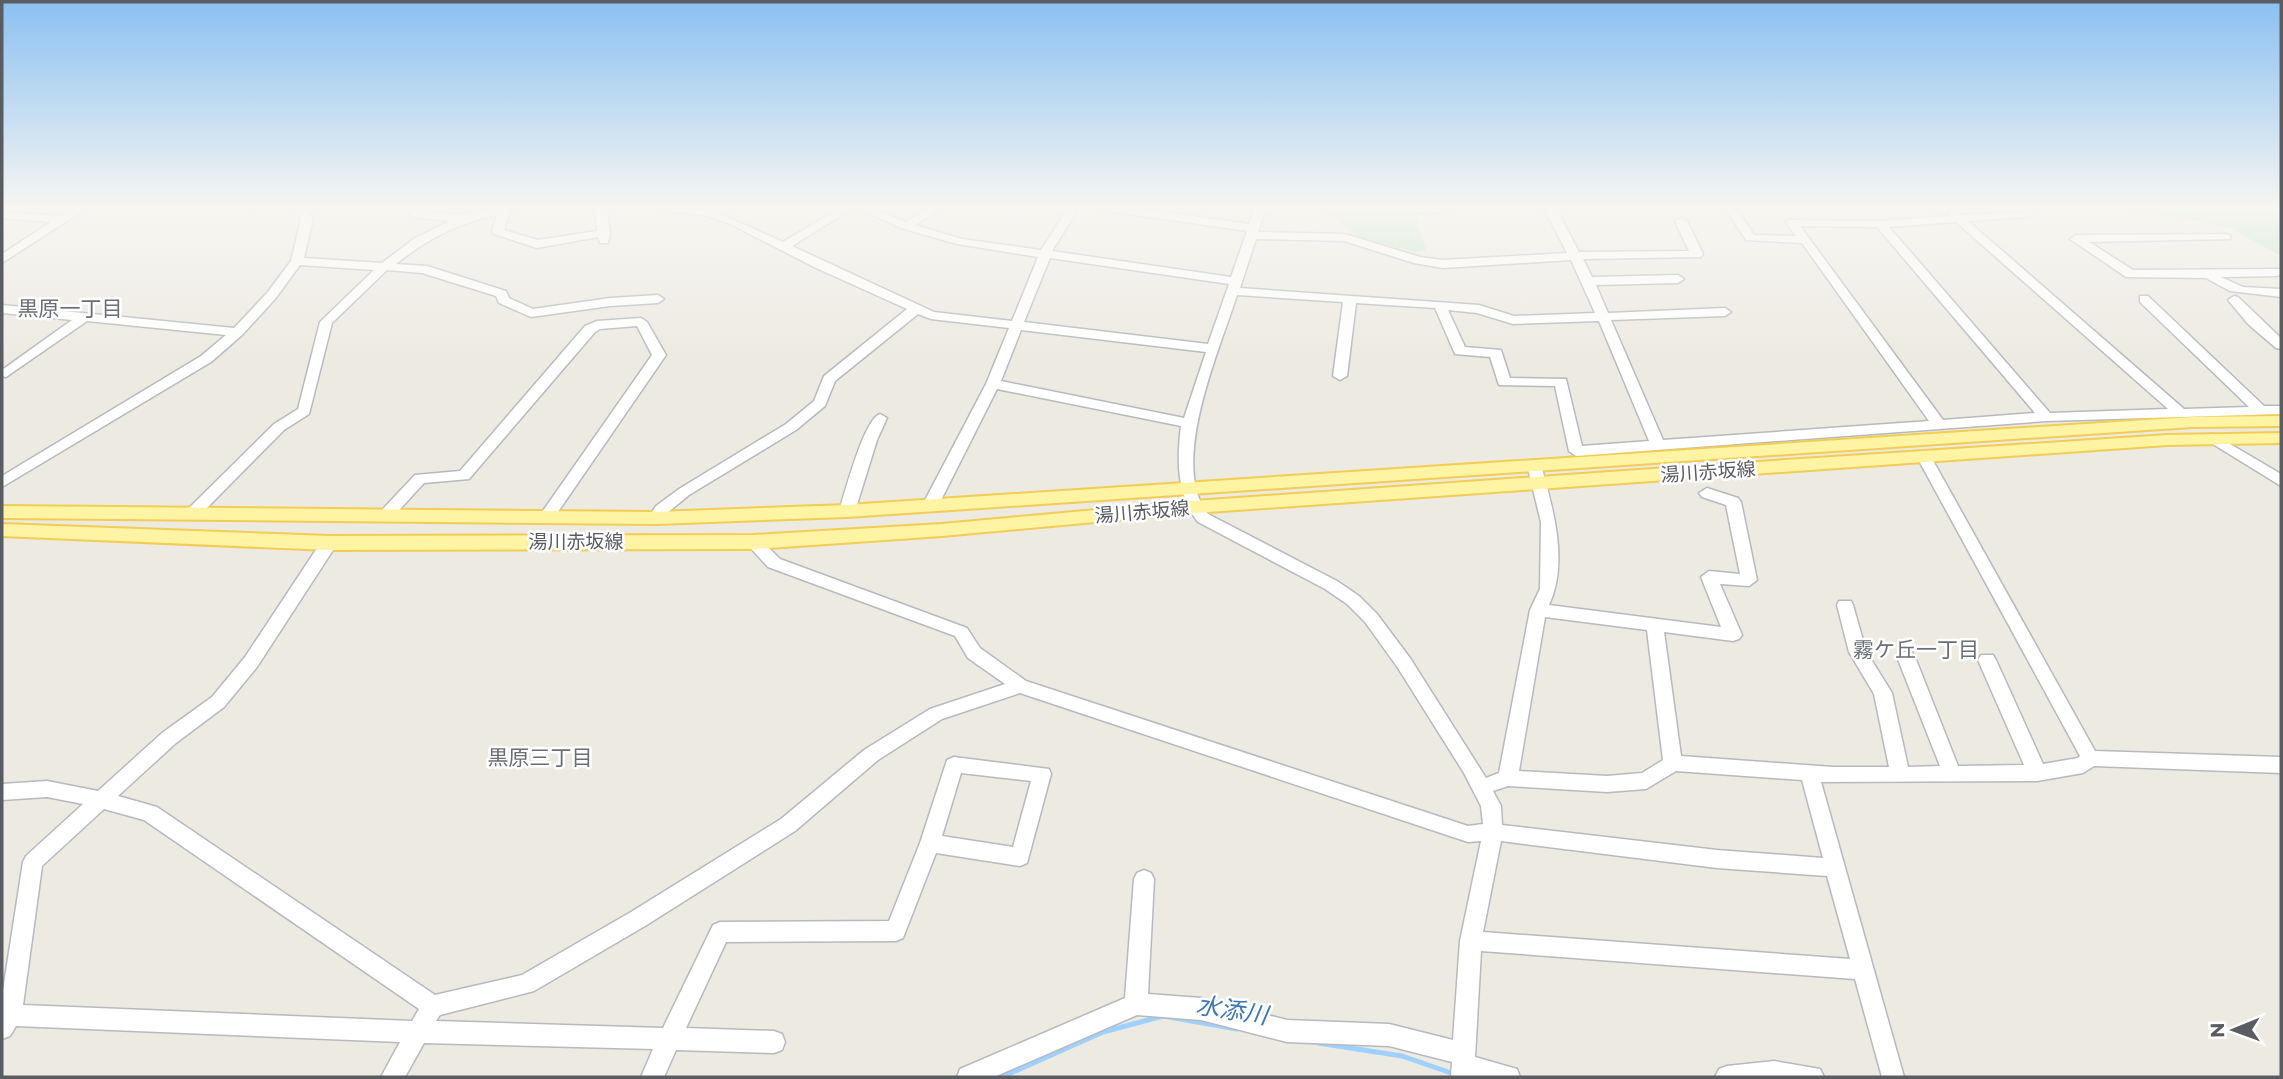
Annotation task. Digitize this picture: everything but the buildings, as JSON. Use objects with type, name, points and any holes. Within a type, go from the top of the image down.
[{"type":"main road","name":"湯川赤坂線","points":[[2,530],[329,543],[753,542],[942,530],[1193,498],[1534,465],[2185,416],[2281,421]]},
{"type":"main road","name":"湯川赤坂線","points":[[2,512],[656,518],[1541,484],[2213,439],[2281,438]]},
{"type":"street","points":[[192,514],[279,427],[304,411],[326,322],[395,258]]},
{"type":"street","points":[[810,258],[931,315],[1213,349]]},
{"type":"street","points":[[930,506],[993,384],[1043,258]]},
{"type":"street","points":[[1081,258],[1233,286],[1479,309],[1513,320],[1725,312]]},
{"type":"street","points":[[1242,258],[1189,423],[1184,457],[1193,498],[1203,518],[1331,585],[1353,600],[1371,618],[1404,663],[1491,806],[1493,832],[1471,941],[1462,1065]]},
{"type":"street","points":[[1412,258],[1443,264],[1535,258]]},
{"type":"street","points":[[1574,258],[1588,281],[1658,445]]},
{"type":"street","points":[[1819,258],[1938,423]]},
{"type":"street","points":[[1910,258],[2046,416]]},
{"type":"street","points":[[2003,258],[2185,416]]},
{"type":"street","points":[[2106,258],[2130,274],[2276,272]]},
{"type":"street","points":[[2,481],[206,359],[237,332],[271,296],[297,261],[423,269],[502,294],[503,300],[531,313],[610,302],[658,299]]},
{"type":"street","points":[[2210,274],[2221,285],[2235,291],[2281,293]]},
{"type":"street","points":[[1588,281],[1678,279]]},
{"type":"street","points":[[1340,376],[1350,299]]},
{"type":"street","points":[[2144,299],[2260,410]]},
{"type":"street","points":[[2234,300],[2281,345]]},
{"type":"street","points":[[1440,305],[1460,351],[1496,353],[1504,382],[1561,382],[1576,450],[2046,416],[2185,416],[2281,410]]},
{"type":"street","points":[[656,518],[661,510],[694,485],[791,427],[820,403],[829,379],[917,308]]},
{"type":"street","points":[[2,309],[237,332]]},
{"type":"street","points":[[3,374],[84,317]]},
{"type":"street","points":[[385,516],[420,478],[464,476],[590,329],[605,324],[641,322],[659,355],[546,518]]},
{"type":"street","points":[[993,384],[1189,423]]},
{"type":"street","points":[[848,511],[870,440],[880,418]]},
{"type":"street","points":[[2213,439],[2281,481]]},
{"type":"street","points":[[1924,457],[2090,758]]},
{"type":"street","points":[[1508,778],[1538,611],[1548,589],[1549,522],[1534,465]]},
{"type":"street","points":[[1538,611],[1733,635],[1709,577],[1749,580],[1732,502],[1707,494]]},
{"type":"street","points":[[753,542],[774,563],[961,632],[974,653],[1020,686],[1468,834],[1493,832],[1717,859],[1835,868]]},
{"type":"street","points":[[329,543],[251,662],[218,702],[169,738],[33,862],[6,1021],[419,1030],[774,1042]]},
{"type":"street","points":[[1845,605],[1858,652],[1883,693],[1900,774]]},
{"type":"street","points":[[1655,626],[1673,763]]},
{"type":"street","points":[[1906,657],[1952,774]]},
{"type":"street","points":[[1987,660],[2037,773]]},
{"type":"street","points":[[392,1077],[433,1006],[527,984],[638,919],[788,825],[871,754],[936,714],[1020,686]]},
{"type":"street","points":[[1481,787],[1508,778],[1606,784],[1646,781],[1673,763],[1809,773],[1900,774],[2037,773],[2083,765],[2090,758],[2281,765]]},
{"type":"street","points":[[652,1077],[720,932],[896,930],[930,843],[954,765],[1042,774],[1020,857],[930,843]]},
{"type":"street","points":[[1809,773],[1893,1077]]},
{"type":"street","points":[[2,792],[47,789],[150,813],[433,1006]]},
{"type":"street","points":[[1136,1004],[1144,879]]},
{"type":"street","points":[[1471,941],[1864,970]]},
{"type":"street","points":[[968,1077],[1136,1004],[1200,1009],[1287,1031],[1389,1035],[1462,1065],[1509,1077]]},
{"type":"street","points":[[1727,1077],[1774,1072],[1812,1077]]},
{"type":"waterway","name":"水添川","points":[[1002,1077],[1103,1032],[1163,1016],[1237,1029]]},
{"type":"waterway","name":"水添川","points":[[1318,1043],[1402,1056],[1463,1077]]},
{"type":"district","name":"黒原一丁目","points":[[70,308]]},
{"type":"district","name":"霧ケ丘一丁目","points":[[1916,649]]},
{"type":"district","name":"黒原三丁目","points":[[540,757]]}]
